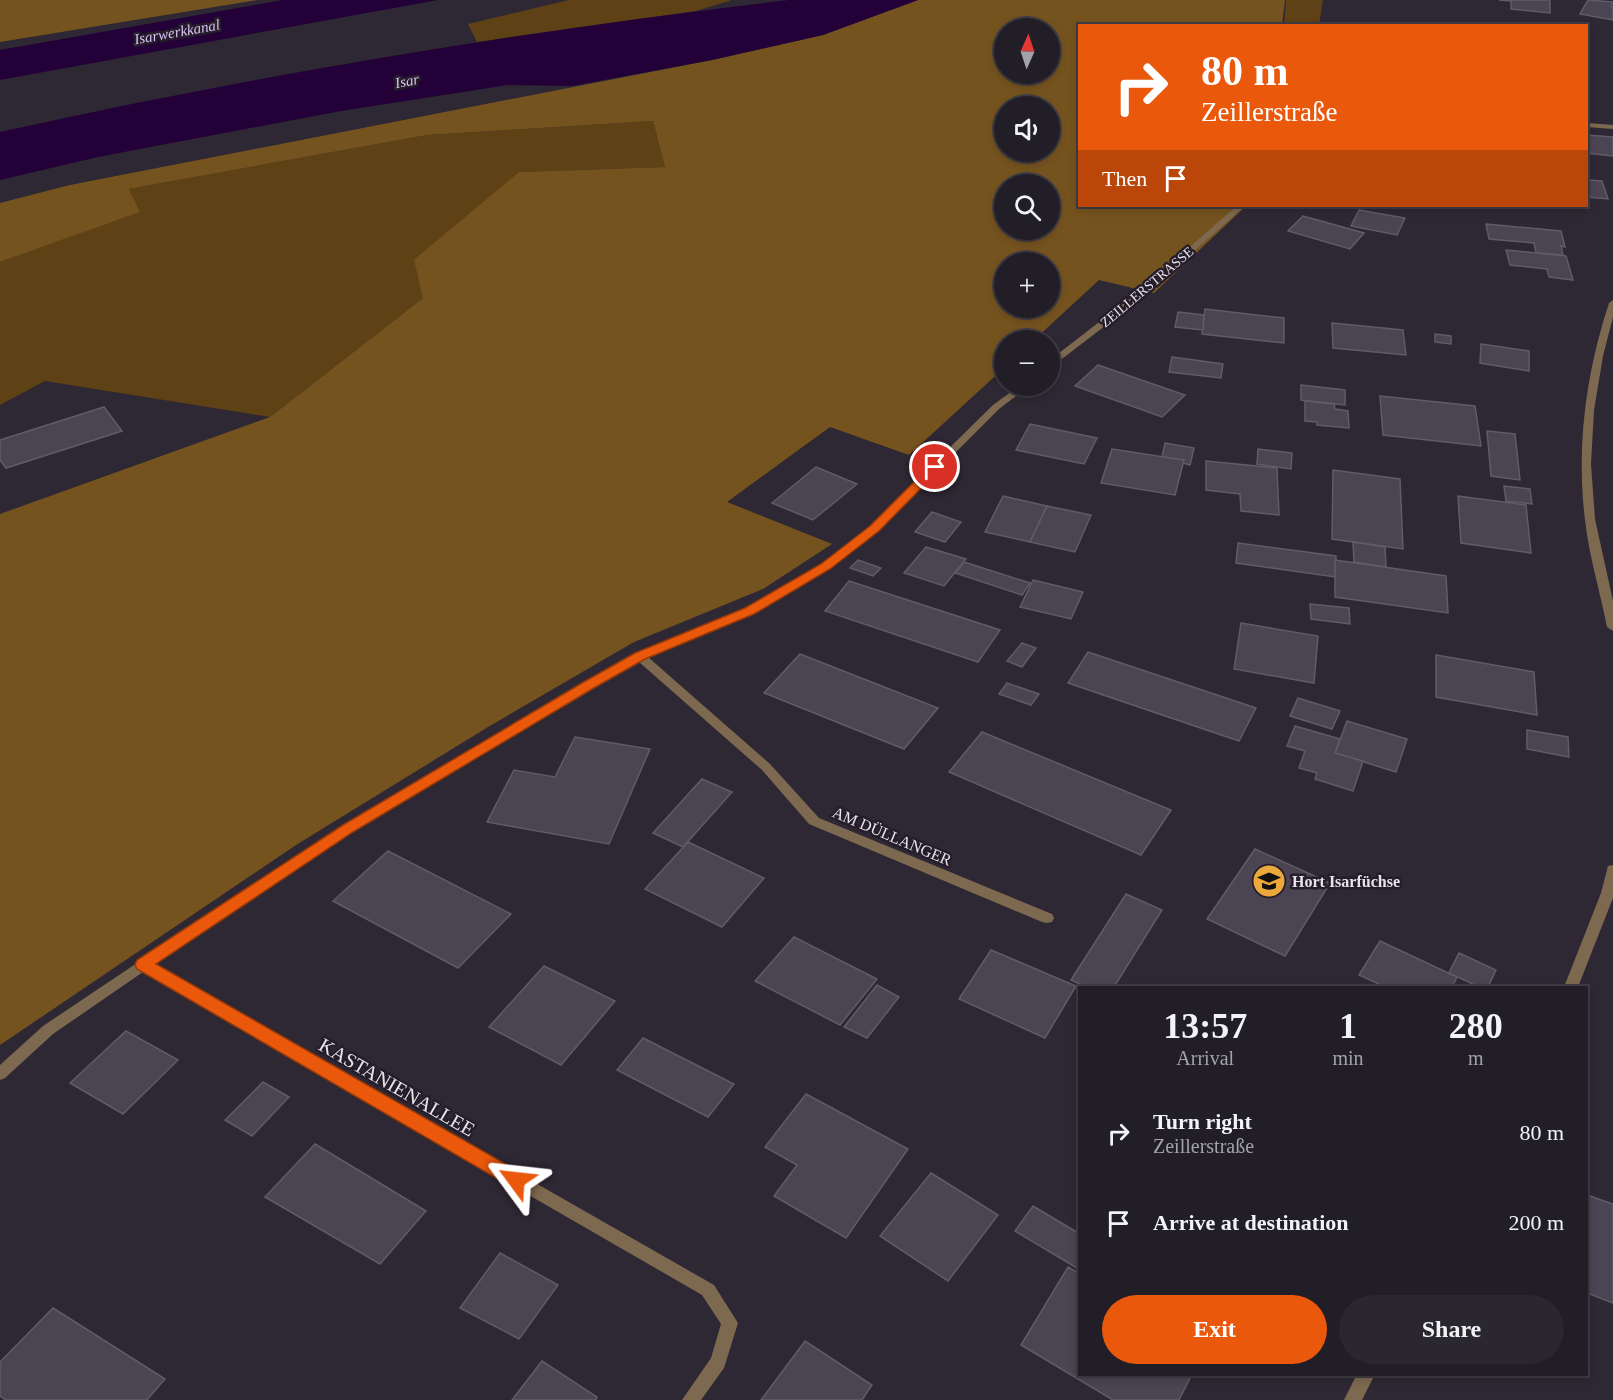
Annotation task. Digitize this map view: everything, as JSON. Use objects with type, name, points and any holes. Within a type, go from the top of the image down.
[{"type":"street","points":[[1588,125],[1613,127]]},
{"type":"street","name":"ZEILLERSTRASSE","points":[[1060,357],[1136,298],[1240,207]]},
{"type":"street","points":[[1613,303],[1594,367],[1587,472],[1590,521],[1613,627]]},
{"type":"street","points":[[0,1074],[48,1030],[348,828],[640,656],[750,611],[825,566],[874,528],[996,407],[1011,396]]},
{"type":"street","name":"AM DÜLLANGER","points":[[640,656],[766,767],[814,821],[1047,918]]},
{"type":"street","points":[[1571,986],[1608,893],[1613,870]]},
{"type":"street","name":"KASTANIENALLEE","points":[[143,965],[708,1290],[730,1323],[718,1362],[691,1400]]},
{"type":"street","points":[[1353,1400],[1365,1376]]},
{"type":"shaded area","points":[[0,0],[258,0],[0,42]]},
{"type":"shaded area","points":[[569,0],[732,0],[696,11],[477,42],[468,24]]},
{"type":"shaded area","points":[[918,0],[1285,0],[1282,24],[1078,24],[1078,207],[1245,207],[1154,293],[1099,280],[1060,316],[1060,252],[994,252],[994,318],[1058,318],[1045,330],[994,330],[994,377],[909,455],[830,427],[727,502],[832,544],[763,589],[634,642],[488,727],[296,845],[0,1045],[0,514],[270,417],[423,298],[414,260],[519,172],[665,167],[653,121],[427,135],[129,189],[140,212],[0,262],[0,203],[70,185],[712,60],[823,35]]},
{"type":"shaded area","points":[[1286,0],[1323,0],[1319,24],[1284,24]]},
{"type":"shaded area","points":[[653,121],[665,167],[519,172],[423,298],[270,417],[45,381],[0,405],[0,262],[139,212],[129,189],[427,135]]},
{"type":"water","name":"Isarwerkkanal","points":[[283,0],[438,0],[0,80],[0,50]]},
{"type":"water","name":"Isar","points":[[789,0],[918,0],[823,35],[712,60],[572,86],[508,85],[341,111],[98,157],[0,180],[0,132],[196,91],[393,56],[690,12]]},
{"type":"building","points":[[1499,0],[1550,0],[1550,13],[1511,9],[1511,1]]},
{"type":"building","points":[[1588,0],[1613,2],[1611,6],[1613,7],[1613,20],[1580,14]]},
{"type":"building","points":[[1588,135],[1613,137],[1613,156],[1588,153]]},
{"type":"building","points":[[1588,180],[1602,181],[1608,199],[1588,197]]},
{"type":"building","points":[[1359,210],[1405,218],[1397,235],[1351,226]]},
{"type":"building","points":[[1303,216],[1364,233],[1350,249],[1288,231]]},
{"type":"building","points":[[1486,224],[1561,231],[1565,247],[1561,246],[1563,255],[1536,253],[1534,243],[1489,239]]},
{"type":"building","points":[[1506,250],[1566,256],[1573,280],[1549,277],[1547,269],[1510,265]]},
{"type":"building","points":[[1205,309],[1284,318],[1284,343],[1202,334]]},
{"type":"building","points":[[1178,312],[1204,315],[1203,330],[1175,327]]},
{"type":"building","points":[[1332,323],[1403,330],[1406,355],[1333,348]]},
{"type":"building","points":[[1435,334],[1451,336],[1451,344],[1435,342]]},
{"type":"building","points":[[1481,344],[1529,351],[1529,371],[1480,363]]},
{"type":"building","points":[[1172,357],[1223,364],[1221,378],[1169,372]]},
{"type":"building","points":[[1098,365],[1185,395],[1162,417],[1075,386]]},
{"type":"building","points":[[1301,385],[1345,390],[1345,405],[1301,400]]},
{"type":"building","points":[[1380,396],[1475,406],[1481,446],[1383,435]]},
{"type":"building","points":[[1305,401],[1334,404],[1335,409],[1348,411],[1349,428],[1317,425],[1317,422],[1305,421]]},
{"type":"building","points":[[104,407],[122,431],[6,468],[0,460],[0,440]]},
{"type":"building","points":[[1030,424],[1097,438],[1084,464],[1016,450]]},
{"type":"building","points":[[1487,431],[1515,434],[1520,480],[1491,476]]},
{"type":"building","points":[[1165,443],[1194,448],[1190,465],[1183,463],[1184,460],[1162,457]]},
{"type":"building","points":[[1112,449],[1184,460],[1175,495],[1101,483]]},
{"type":"building","points":[[1258,449],[1292,453],[1291,469],[1257,464]]},
{"type":"building","points":[[1206,461],[1277,468],[1279,515],[1241,511],[1240,494],[1206,490]]},
{"type":"building","points":[[816,467],[857,484],[813,520],[772,503]]},
{"type":"building","points":[[1333,470],[1400,479],[1403,549],[1332,539]]},
{"type":"building","points":[[1504,486],[1530,489],[1532,504],[1506,501]]},
{"type":"building","points":[[1003,496],[1047,506],[1030,542],[985,532]]},
{"type":"building","points":[[1458,496],[1526,505],[1531,553],[1461,543]]},
{"type":"building","points":[[1047,506],[1091,515],[1075,552],[1030,542]]},
{"type":"building","points":[[932,512],[961,522],[945,542],[915,532]]},
{"type":"building","points":[[1353,542],[1385,547],[1386,567],[1354,562]]},
{"type":"building","points":[[1238,543],[1336,556],[1335,577],[1236,563]]},
{"type":"building","points":[[926,547],[966,559],[944,586],[904,573]]},
{"type":"building","points":[[858,560],[881,568],[873,576],[850,568]]},
{"type":"building","points":[[1335,560],[1446,576],[1448,613],[1335,597]]},
{"type":"building","points":[[964,562],[1030,583],[1022,595],[955,573]]},
{"type":"building","points":[[1033,580],[1083,592],[1071,619],[1020,607]]},
{"type":"building","points":[[849,581],[1000,630],[978,662],[825,611]]},
{"type":"building","points":[[1310,604],[1349,608],[1350,624],[1311,619]]},
{"type":"building","points":[[1241,623],[1318,636],[1314,683],[1234,669]]},
{"type":"building","points":[[1022,643],[1036,648],[1022,667],[1007,661]]},
{"type":"building","points":[[1088,652],[1256,708],[1239,741],[1068,683]]},
{"type":"building","points":[[800,654],[938,708],[904,749],[764,693]]},
{"type":"building","points":[[1436,655],[1534,672],[1537,715],[1436,697]]},
{"type":"building","points":[[1007,683],[1039,694],[1031,705],[999,694]]},
{"type":"building","points":[[1298,698],[1340,711],[1332,729],[1290,716]]},
{"type":"building","points":[[1347,721],[1407,739],[1396,772],[1335,753]]},
{"type":"building","points":[[1295,726],[1340,739],[1335,753],[1363,761],[1353,791],[1315,779],[1317,773],[1299,768],[1305,751],[1287,746]]},
{"type":"building","points":[[1527,730],[1568,737],[1569,757],[1527,749]]},
{"type":"building","points":[[982,732],[1171,810],[1141,855],[949,772]]},
{"type":"building","points":[[575,737],[650,749],[609,844],[487,822],[514,770],[555,777]]},
{"type":"building","points":[[702,779],[732,792],[683,847],[653,833]]},
{"type":"building","points":[[688,842],[764,878],[722,927],[645,889]]},
{"type":"building","points":[[1255,849],[1330,883],[1285,956],[1207,919]]},
{"type":"building","points":[[388,851],[511,914],[458,968],[333,901]]},
{"type":"building","points":[[1126,894],[1162,910],[1115,986],[1084,986],[1071,980]]},
{"type":"building","points":[[794,937],[877,979],[840,1025],[755,981]]},
{"type":"building","points":[[1380,941],[1457,977],[1452,986],[1383,986],[1359,975]]},
{"type":"building","points":[[991,950],[1076,986],[1045,1038],[959,999]]},
{"type":"building","points":[[1459,953],[1496,970],[1488,986],[1477,986],[1449,973]]},
{"type":"building","points":[[544,966],[615,1001],[561,1065],[489,1027]]},
{"type":"building","points":[[877,985],[899,997],[867,1038],[844,1027]]},
{"type":"building","points":[[126,1031],[178,1060],[123,1114],[70,1083]]},
{"type":"building","points":[[643,1038],[734,1084],[708,1117],[617,1070]]},
{"type":"building","points":[[263,1082],[289,1097],[252,1136],[225,1120]]},
{"type":"building","points":[[806,1094],[908,1149],[846,1238],[774,1196],[797,1165],[765,1147]]},
{"type":"building","points":[[315,1144],[426,1211],[380,1264],[265,1197]]},
{"type":"building","points":[[931,1173],[998,1215],[948,1281],[880,1236]]},
{"type":"building","points":[[1588,1195],[1613,1204],[1613,1303],[1588,1293]]},
{"type":"building","points":[[1033,1206],[1078,1233],[1078,1269],[1015,1231]]},
{"type":"building","points":[[500,1253],[558,1285],[519,1339],[460,1308]]},
{"type":"building","points":[[1068,1267],[1078,1273],[1078,1376],[1191,1376],[1179,1400],[1113,1400],[1021,1345]]},
{"type":"building","points":[[53,1308],[165,1379],[147,1400],[6,1400],[0,1396],[0,1362]]},
{"type":"building","points":[[805,1341],[872,1385],[862,1400],[761,1400]]},
{"type":"building","points":[[542,1361],[597,1397],[596,1400],[512,1400]]},
{"type":"place","name":"Hort Isarfüchse","points":[[1269,881]]},
{"type":"route","points":[[516,1180],[143,965],[348,828],[587,686],[640,656],[750,611],[825,566],[874,528],[935,467]]}]
